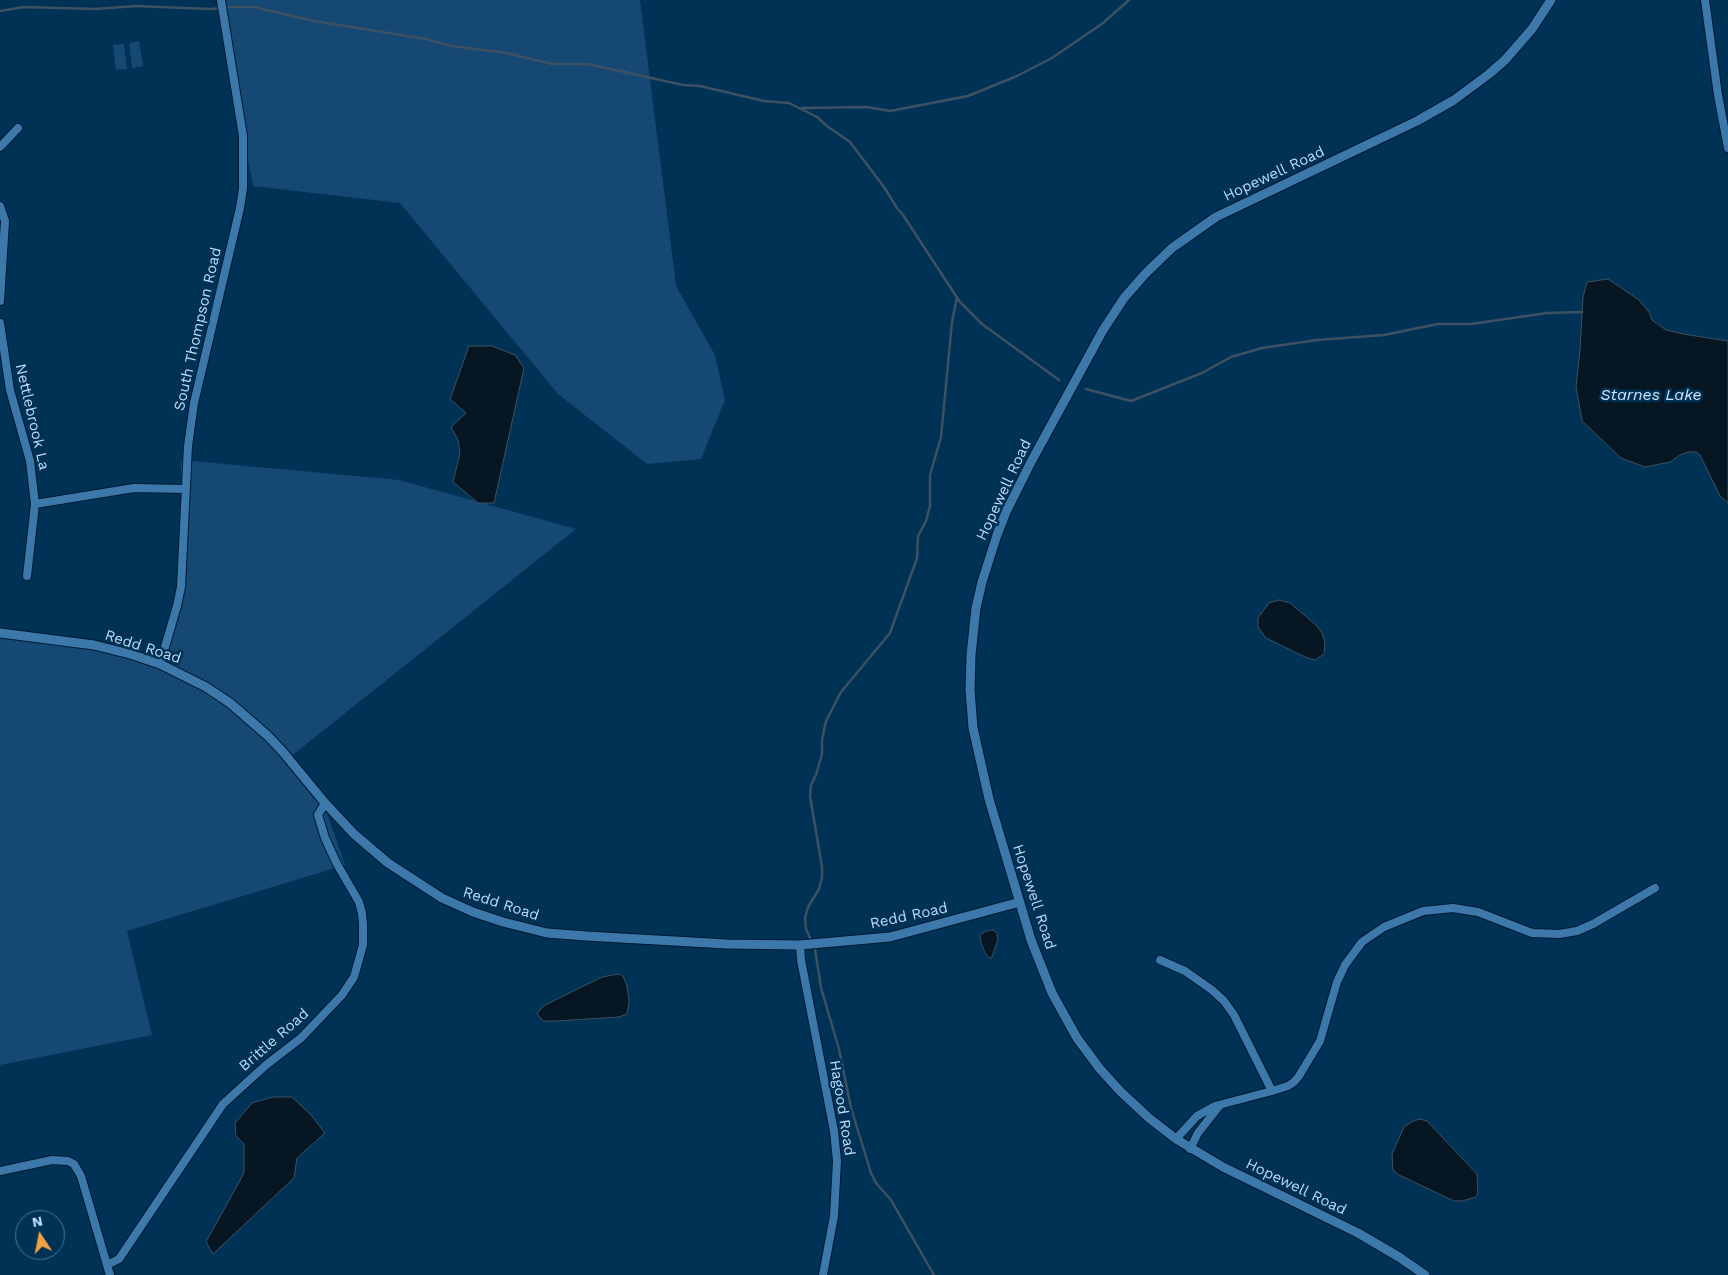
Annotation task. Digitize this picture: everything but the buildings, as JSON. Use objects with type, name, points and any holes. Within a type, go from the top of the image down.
[{"type":"street","name":"South Thompson Road","points":[[160,664],[181,586],[188,446],[194,403],[240,208],[243,188],[244,136],[221,0]]},
{"type":"street","name":"Hopewell Road","points":[[1425,1275],[1358,1233],[1190,1149],[1149,1118],[1121,1092],[1077,1038],[1052,993],[1031,940],[989,799],[973,728],[970,690],[971,655],[976,608],[988,558],[1006,512],[1103,330],[1124,298],[1145,274],[1172,248],[1198,229],[1235,207],[1417,121],[1454,100],[1489,74],[1511,54],[1532,29],[1552,0]]},
{"type":"street","points":[[1705,0],[1718,95],[1728,148]]},
{"type":"street","points":[[0,147],[18,128]]},
{"type":"street","points":[[0,206],[5,221],[0,301]]},
{"type":"street","name":"Nettlebrook La","points":[[0,323],[10,390],[30,459],[35,504],[27,576]]},
{"type":"street","points":[[35,504],[134,488],[186,489]]},
{"type":"street","name":"Redd Road","points":[[0,633],[94,645],[130,654],[160,664],[206,687],[251,720],[283,752],[325,803],[354,834],[388,863],[415,882],[459,906],[503,922],[547,933],[727,944],[800,945],[890,937],[1020,902]]},
{"type":"street","name":"Brittle Road","points":[[108,1265],[119,1259],[223,1104],[301,1038],[342,995],[354,977],[363,946],[362,913],[359,902],[337,864],[325,838],[318,815],[325,803]]},
{"type":"street","points":[[1176,1139],[1197,1116],[1220,1105],[1288,1086],[1299,1076],[1320,1041],[1337,982],[1345,964],[1362,942],[1384,927],[1423,911],[1453,908],[1478,912],[1532,933],[1559,934],[1577,931],[1593,924],[1655,888]]},
{"type":"street","name":"Hagood Road","points":[[800,945],[801,960],[836,1146],[837,1180],[834,1216],[823,1275]]},
{"type":"street","points":[[1160,960],[1185,971],[1224,1001],[1234,1015],[1272,1091]]},
{"type":"street","points":[[1190,1149],[1198,1133],[1220,1105]]},
{"type":"street","points":[[0,1171],[52,1160],[61,1160],[74,1164],[81,1176],[110,1275]]},
{"type":"shaded area","points":[[221,0],[640,0],[676,286],[715,355],[725,400],[701,459],[647,464],[558,394],[400,203],[253,186],[231,73]]},
{"type":"shaded area","points":[[139,41],[143,66],[132,68],[129,43]]},
{"type":"shaded area","points":[[124,44],[127,69],[116,70],[113,45]]},
{"type":"shaded area","points":[[181,460],[399,480],[576,529],[290,757],[324,805],[345,865],[127,931],[152,1035],[0,1065],[0,635],[48,637],[159,665],[181,569]]},
{"type":"water","name":"Starnes Lake","points":[[1608,279],[1639,300],[1649,312],[1652,320],[1666,330],[1728,341],[1728,503],[1720,496],[1700,455],[1696,452],[1680,455],[1670,462],[1645,467],[1621,458],[1582,421],[1576,387],[1583,297],[1587,282]]},
{"type":"water","points":[[469,346],[492,346],[515,355],[524,368],[494,503],[478,503],[453,482],[460,453],[458,440],[451,427],[466,413],[450,399]]},
{"type":"water","points":[[1279,600],[1290,603],[1315,624],[1322,633],[1325,643],[1324,654],[1315,660],[1266,638],[1258,627],[1258,618],[1269,603]]},
{"type":"water","points":[[993,930],[997,933],[998,940],[991,959],[985,953],[980,935],[986,931]]},
{"type":"water","points":[[618,974],[623,976],[627,986],[629,1002],[627,1014],[619,1017],[543,1021],[537,1014],[543,1006],[602,977]]},
{"type":"water","points":[[273,1097],[292,1097],[311,1115],[325,1133],[297,1158],[294,1178],[213,1254],[206,1242],[244,1173],[244,1144],[236,1136],[235,1123],[252,1103]]},
{"type":"water","points":[[1420,1119],[1427,1121],[1477,1174],[1478,1193],[1476,1197],[1454,1201],[1399,1175],[1393,1170],[1392,1154],[1404,1127]]},
{"type":"waterway","points":[[802,108],[867,107],[890,111],[968,96],[1017,76],[1052,58],[1103,23],[1129,0]]},
{"type":"waterway","points":[[0,11],[24,7],[95,9],[136,6],[210,9],[254,7],[314,21],[426,39],[452,46],[507,53],[552,64],[588,64],[683,85],[700,86],[764,101],[789,103],[817,117],[850,142],[884,187],[960,302],[982,324],[1059,380]]},
{"type":"waterway","points":[[934,1275],[891,1200],[876,1183],[871,1173],[851,1108],[839,1049],[821,988],[815,949],[806,929],[805,918],[808,907],[819,889],[822,878],[822,867],[810,796],[811,785],[822,754],[822,740],[826,721],[841,692],[890,633],[917,558],[918,536],[926,521],[930,506],[930,475],[941,437],[952,322],[957,297]]},
{"type":"waterway","points":[[1086,389],[1131,401],[1202,373],[1231,357],[1262,348],[1317,340],[1384,335],[1438,324],[1471,324],[1547,313],[1582,312]]}]
